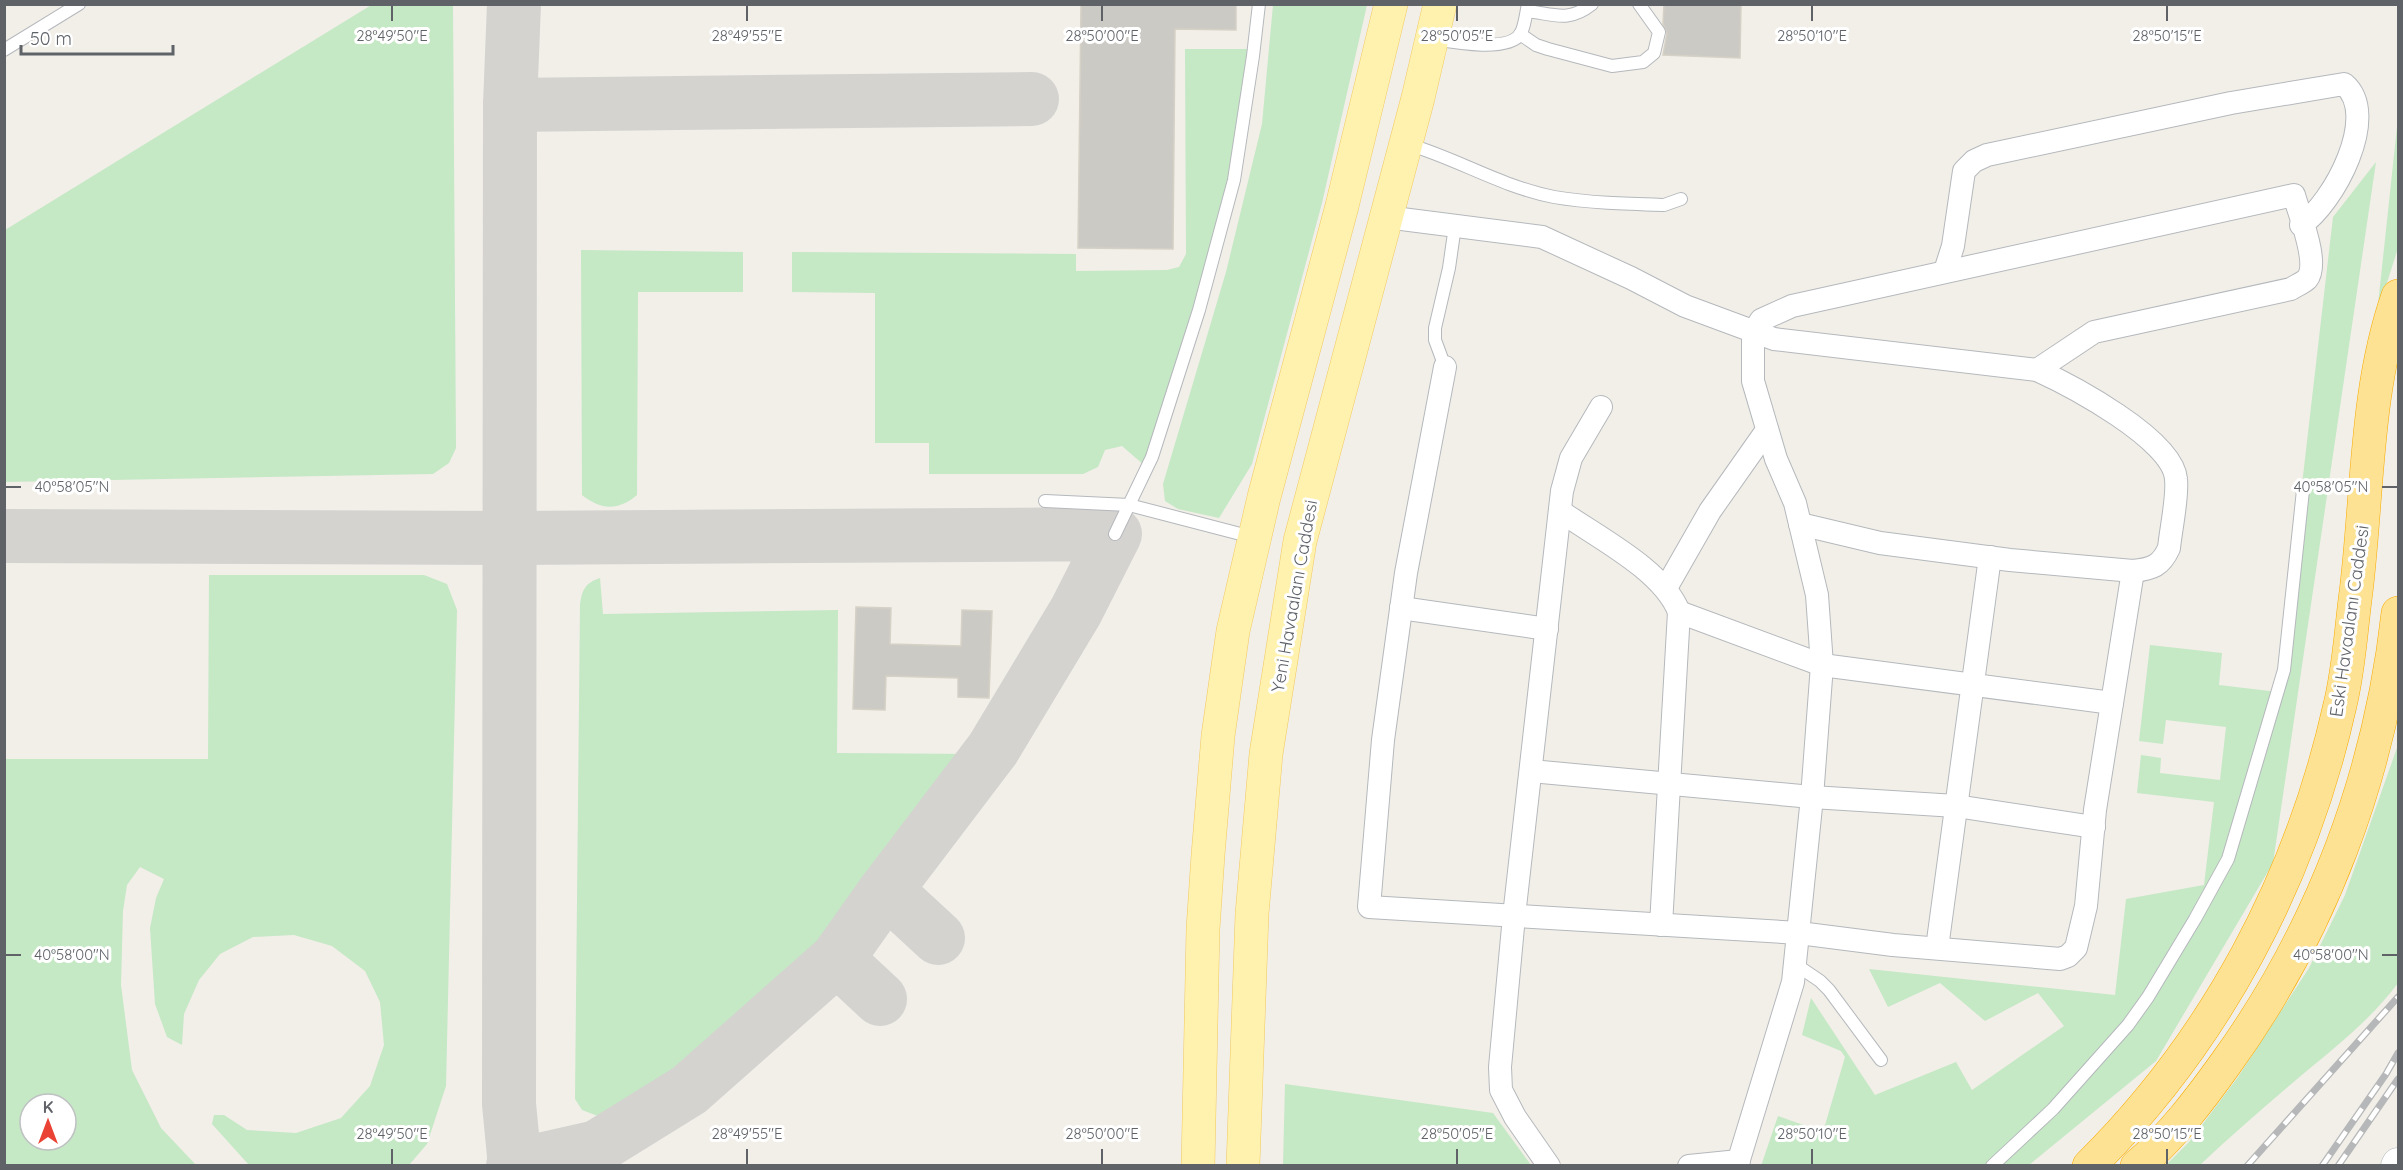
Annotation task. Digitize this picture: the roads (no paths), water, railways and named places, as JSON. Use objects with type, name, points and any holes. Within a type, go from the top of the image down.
[{"type":"highway","name":"Eski Havaalanı Caddesi","points":[[2077,1166],[2097,1157],[2148,1103],[2220,1004],[2251,950],[2282,888],[2318,794],[2341,703],[2356,592],[2372,419],[2381,360],[2398,296]]},
{"type":"highway","points":[[2141,1163],[2209,1086],[2248,1032],[2282,977],[2322,900],[2362,794],[2380,723],[2394,653],[2398,613]]},
{"type":"main road","points":[[1198,1166],[1203,929],[1218,736],[1233,631],[1342,206],[1391,4]]},
{"type":"main road","name":"Yeni Havaalanı Caddesi","points":[[1243,1166],[1252,914],[1266,754],[1300,541],[1406,144],[1435,14]]},
{"type":"main road","points":[[1342,206],[1386,217]]},
{"type":"street","points":[[1945,271],[1953,246],[1964,171],[1974,161],[2231,103],[2344,84],[2351,90],[2358,116],[2346,168],[2322,206],[2312,218],[2301,225]]},
{"type":"street","points":[[1689,1166],[1738,1163],[1793,982],[1812,797],[1822,665],[1817,595],[1794,503],[1776,459],[1753,381],[1753,333],[1761,320],[1792,306],[2294,195],[2311,253],[2311,270],[2306,280],[2291,289],[2094,332],[2037,370]]},
{"type":"street","points":[[1386,217],[1542,237],[1631,278],[1670,299],[1753,333],[1774,339],[2037,370],[2070,385],[2110,410],[2159,448],[2170,462],[2177,478],[2169,548],[2165,558],[2156,567],[2133,571],[1990,557],[1880,543],[1800,524]]},
{"type":"street","points":[[1445,367],[1401,609],[1383,740],[1370,907],[1799,933],[2060,960],[2076,948],[2086,906],[2094,827],[2133,571]]},
{"type":"street","points":[[1549,1166],[1515,1117],[1501,1090],[1500,1067],[1514,916],[1562,491],[1571,458],[1600,407]]},
{"type":"street","points":[[1666,588],[1710,511],[1767,430]]},
{"type":"street","points":[[1560,511],[1648,571],[1674,598],[1679,612],[1661,925]]},
{"type":"street","points":[[1937,948],[1990,557]]},
{"type":"street","points":[[1401,609],[1547,629]]},
{"type":"street","points":[[1679,612],[1822,665],[2112,703]]},
{"type":"street","points":[[1531,771],[1812,797],[1956,806],[2094,827]]},
{"type":"lane","points":[[1115,534],[1152,457],[1199,310],[1234,180],[1259,4]]},
{"type":"lane","points":[[1435,14],[1478,45],[1510,41],[1520,34],[1528,8],[1568,17],[1582,12],[1592,4]]},
{"type":"lane","points":[[1520,34],[1542,47],[1594,62],[1612,66],[1643,62],[1654,53],[1659,32],[1639,4]]},
{"type":"lane","points":[[4,50],[71,6]]},
{"type":"lane","points":[[1406,144],[1434,152],[1471,170],[1554,197],[1664,205],[1681,199]]},
{"type":"lane","points":[[1445,367],[1435,340],[1435,328],[1449,268],[1455,226]]},
{"type":"lane","points":[[1992,1166],[2053,1109],[2128,1025],[2153,988],[2223,868],[2250,790],[2284,670],[2303,490]]},
{"type":"lane","points":[[1045,501],[1129,505],[1255,538]]},
{"type":"lane","points":[[1795,964],[1829,990],[1881,1060]]},
{"type":"railway","points":[[2247,1166],[2398,997]]},
{"type":"railway","points":[[2322,1166],[2398,1053]]},
{"type":"railway","points":[[2338,1166],[2398,1079]]}]
